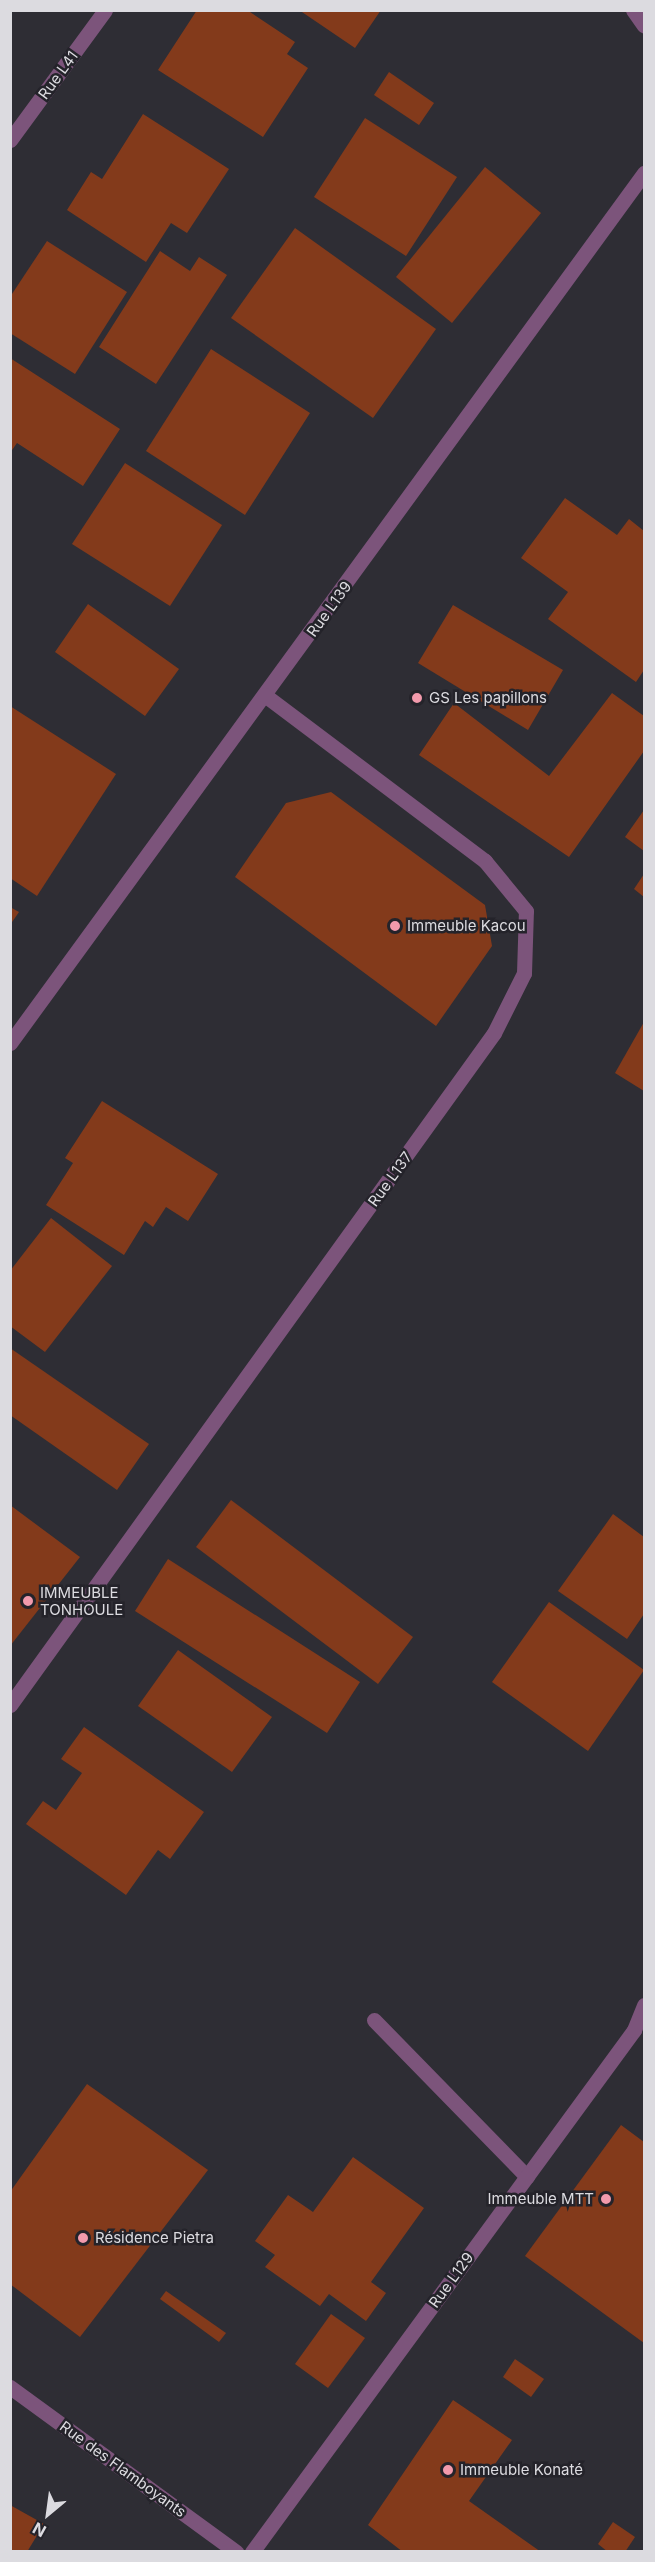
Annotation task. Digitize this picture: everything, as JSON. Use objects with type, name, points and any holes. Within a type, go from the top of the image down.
[{"type":"street","name":"Rue L41","points":[[10,140],[105,10]]},
{"type":"street","points":[[633,10],[645,26]]},
{"type":"street","name":"Rue L139","points":[[10,1043],[645,173]]},
{"type":"street","name":"Rue L137","points":[[10,1705],[494,1033],[524,973],[526,911],[485,861],[265,695]]},
{"type":"street","name":"Rue L129","points":[[252,2552],[634,2031],[645,2006]]},
{"type":"street","points":[[374,2020],[527,2177]]},
{"type":"street","name":"Rue des Flamboyants","points":[[10,2387],[236,2552]]},
{"type":"building","points":[[197,10],[247,10],[295,42],[287,54],[308,68],[263,137],[158,70]]},
{"type":"building","points":[[299,10],[381,10],[355,48]]},
{"type":"building","points":[[389,72],[434,103],[419,125],[374,95]]},
{"type":"building","points":[[143,114],[229,169],[187,233],[171,223],[146,262],[67,210],[91,172],[102,179]]},
{"type":"building","points":[[365,118],[457,177],[406,256],[314,197]]},
{"type":"building","points":[[485,167],[541,213],[452,323],[396,277]]},
{"type":"building","points":[[295,228],[436,329],[373,418],[231,318]]},
{"type":"building","points":[[47,241],[127,292],[75,374],[10,333],[10,297]]},
{"type":"building","points":[[160,251],[190,271],[199,257],[227,275],[156,384],[99,347]]},
{"type":"building","points":[[211,349],[310,413],[245,515],[146,451]]},
{"type":"building","points":[[10,358],[120,429],[83,486],[17,443],[10,453]]},
{"type":"building","points":[[125,463],[222,525],[170,606],[72,544]]},
{"type":"building","points":[[565,498],[617,535],[629,519],[644,531],[644,670],[636,682],[548,619],[568,592],[521,558]]},
{"type":"building","points":[[88,604],[179,669],[145,716],[55,652]]},
{"type":"building","points":[[453,605],[563,670],[528,730],[418,663]]},
{"type":"building","points":[[612,693],[644,716],[644,751],[569,857],[419,755],[454,703],[549,776]]},
{"type":"building","points":[[10,706],[116,774],[37,896],[10,878]]},
{"type":"building","name":"Immeuble Kacou","points":[[331,792],[485,905],[492,946],[436,1026],[235,877],[286,803]]},
{"type":"building","points":[[644,810],[644,851],[625,837]]},
{"type":"building","points":[[644,874],[644,897],[634,889]]},
{"type":"building","points":[[10,907],[19,912],[10,925]]},
{"type":"building","points":[[644,1022],[644,1091],[615,1073]]},
{"type":"building","points":[[102,1101],[218,1174],[188,1221],[166,1207],[153,1227],[145,1221],[124,1255],[46,1205],[73,1163],[65,1158]]},
{"type":"building","points":[[51,1218],[112,1266],[45,1352],[10,1326],[10,1271]]},
{"type":"building","points":[[10,1348],[149,1444],[117,1490],[10,1415]]},
{"type":"building","points":[[231,1500],[413,1637],[378,1684],[196,1547]]},
{"type":"building","name":"IMMEUBLE TONHOULE","points":[[10,1505],[80,1557],[10,1646]]},
{"type":"building","points":[[613,1514],[644,1537],[644,1614],[627,1639],[558,1591]]},
{"type":"building","points":[[168,1559],[360,1682],[327,1733],[135,1611]]},
{"type":"building","points":[[549,1602],[644,1670],[588,1751],[492,1682]]},
{"type":"building","points":[[178,1650],[272,1717],[232,1772],[138,1706]]},
{"type":"building","points":[[84,1727],[204,1812],[170,1859],[158,1850],[126,1895],[26,1824],[43,1801],[56,1810],[82,1773],[61,1759]]},
{"type":"building","name":"Résidence Pietra","points":[[87,2084],[208,2170],[80,2337],[10,2284],[10,2192]]},
{"type":"building","name":"Immeuble MTT","points":[[621,2125],[644,2142],[644,2343],[525,2256]]},
{"type":"building","points":[[353,2157],[424,2208],[371,2282],[386,2293],[366,2321],[329,2294],[320,2306],[265,2267],[275,2255],[255,2241],[288,2195],[313,2212]]},
{"type":"building","points":[[166,2291],[226,2333],[219,2342],[160,2299]]},
{"type":"building","points":[[331,2314],[365,2338],[328,2388],[295,2364]]},
{"type":"building","points":[[515,2359],[544,2379],[531,2397],[503,2377]]},
{"type":"building","name":"Immeuble Konaté","points":[[453,2400],[512,2440],[469,2501],[541,2552],[403,2552],[368,2525]]},
{"type":"building","points":[[10,2505],[44,2524],[27,2552],[10,2552]]},
{"type":"building","points":[[613,2522],[635,2537],[625,2552],[608,2552],[598,2544]]},
{"type":"place","name":"GS Les papillons","points":[[417,698]]},
{"type":"place","name":"Immeuble Kacou","points":[[395,926]]},
{"type":"place","name":"IMMEUBLE TONHOULE","points":[[28,1601]]},
{"type":"place","name":"Immeuble MTT","points":[[606,2199]]},
{"type":"place","name":"Résidence Pietra","points":[[83,2238]]},
{"type":"place","name":"Immeuble Konaté","points":[[448,2470]]}]
